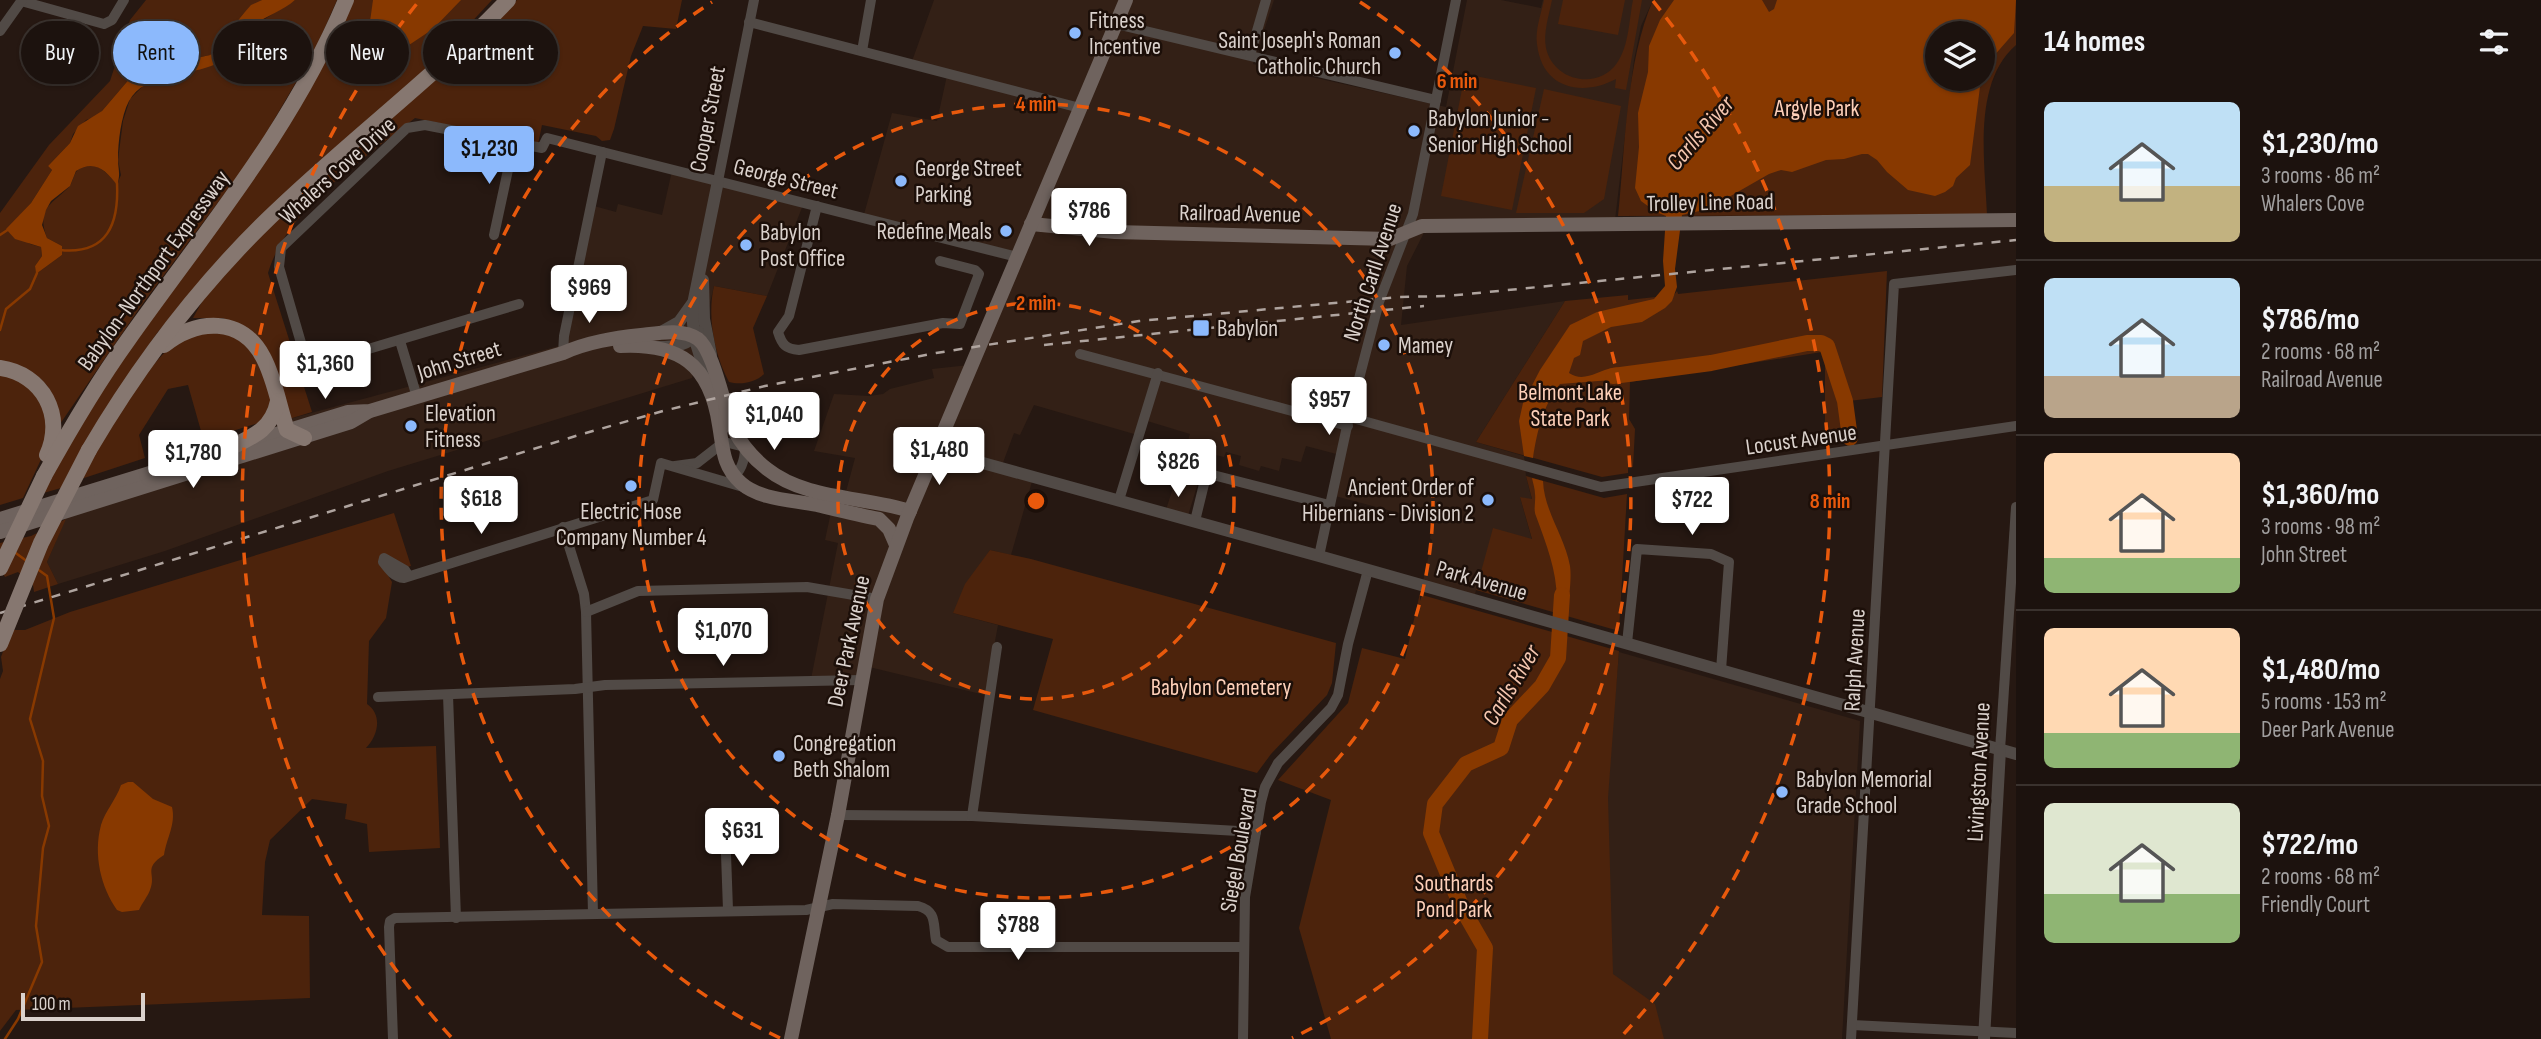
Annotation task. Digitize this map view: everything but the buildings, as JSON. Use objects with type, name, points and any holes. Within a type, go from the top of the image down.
[{"type":"main road","name":"Babylon-Northport Expressway","points":[[0,568],[40,477],[115,358],[279,131],[310,77],[346,0]]},
{"type":"main road","points":[[482,21],[501,0]]},
{"type":"main road","points":[[486,21],[508,0]]},
{"type":"main road","name":"Deer Park Avenue","points":[[791,1039],[838,815],[877,598],[908,515],[1126,0]]},
{"type":"main road","name":"Babylon-Northport Expressway","points":[[0,644],[36,552],[89,450],[149,358],[191,303],[240,247],[423,79]]},
{"type":"main road","name":"Trolley Line Road","points":[[1406,233],[1422,226],[2016,220]]},
{"type":"main road","name":"Railroad Avenue","points":[[1031,224],[1115,232],[1390,239],[1406,233]]},
{"type":"main road","points":[[149,358],[186,330],[211,325],[228,328],[244,336],[265,362],[288,430],[304,438]]},
{"type":"main road","name":"John Street","points":[[0,532],[304,438],[351,422],[370,411],[563,353],[657,340],[682,333],[694,337]]},
{"type":"main road","points":[[694,337],[704,345],[733,427],[759,463],[783,480],[908,515]]},
{"type":"main road","name":"John Street","points":[[657,340],[688,361],[709,389]]},
{"type":"main road","points":[[0,368],[14,371],[30,380],[40,388],[50,405],[54,424],[53,437],[40,477]]},
{"type":"main road","name":"Cooper Street","points":[[709,389],[730,479],[769,496],[819,506]]},
{"type":"main road","points":[[228,449],[264,429],[274,416],[278,401]]},
{"type":"main road","name":"John Street","points":[[0,519],[348,412],[370,411]]},
{"type":"main road","points":[[819,506],[841,506],[908,515]]},
{"type":"main road","points":[[819,506],[879,519],[889,530],[896,545]]},
{"type":"street","points":[[0,31],[4,17],[22,1],[104,24],[112,20],[124,0]]},
{"type":"street","name":"Cooper Street","points":[[709,389],[694,337],[693,303],[754,0]]},
{"type":"street","points":[[862,51],[871,0]]},
{"type":"street","points":[[1250,55],[1266,0]]},
{"type":"street","name":"North Carll Avenue","points":[[1319,555],[1348,421],[1379,302],[1413,214],[1456,0]]},
{"type":"street","points":[[749,22],[1080,108]]},
{"type":"street","points":[[1116,24],[1436,100]]},
{"type":"street","name":"Whalers Cove Drive","points":[[519,304],[308,367],[279,267],[281,248],[407,128],[425,125],[542,148],[547,138]]},
{"type":"street","name":"George Street","points":[[547,138],[1017,257]]},
{"type":"street","points":[[494,235],[513,142]]},
{"type":"street","points":[[563,353],[564,336],[603,152]]},
{"type":"street","points":[[817,206],[789,316],[778,332],[787,348],[799,350],[943,323],[960,324],[979,274],[975,270],[940,261]]},
{"type":"street","name":"Cooper Street","points":[[705,247],[704,319],[714,369]]},
{"type":"street","name":"Ralph Avenue","points":[[1851,1039],[1894,284],[2016,270]]},
{"type":"street","points":[[657,340],[679,323],[693,303]]},
{"type":"street","points":[[694,337],[704,319]]},
{"type":"street","points":[[400,341],[417,397]]},
{"type":"street","name":"Locust Avenue","points":[[1080,354],[1601,487],[2016,426]]},
{"type":"street","points":[[1119,500],[1157,373]]},
{"type":"street","points":[[408,575],[653,500],[661,463],[684,471],[730,479],[741,466],[745,447],[730,442],[721,444],[704,460],[675,466]]},
{"type":"street","name":"Park Avenue","points":[[936,450],[1319,555],[2016,754]]},
{"type":"street","points":[[1195,521],[1205,480],[1213,475],[1329,505]]},
{"type":"street","name":"Livingston Avenue","points":[[1984,1035],[2016,508]]},
{"type":"street","points":[[563,527],[584,594],[586,612],[593,914]]},
{"type":"street","points":[[1627,643],[1637,550],[1711,554],[1729,562],[1721,670]]},
{"type":"street","name":"Siegel Boulevard","points":[[1242,1039],[1245,897],[1265,787],[1278,763],[1331,708],[1338,695],[1348,644],[1368,570]]},
{"type":"street","points":[[586,612],[638,591],[807,587],[877,598]]},
{"type":"street","points":[[972,816],[997,648]]},
{"type":"street","points":[[378,697],[589,688],[605,685],[861,680]]},
{"type":"street","points":[[448,695],[456,918]]},
{"type":"street","points":[[838,815],[972,816],[1256,832]]},
{"type":"street","points":[[725,826],[728,910]]},
{"type":"street","points":[[393,1039],[390,921],[395,918],[817,908],[833,904],[918,906],[927,908],[935,923],[936,940],[948,947],[1244,947]]},
{"type":"street","points":[[1852,1025],[1984,1035],[2016,1033]]},
{"type":"shaded area","points":[[934,0],[1274,0],[1253,64],[1446,107],[1467,0],[1501,0],[1541,8],[1543,0],[1653,0],[1641,26],[1634,60],[1615,220],[1430,221],[1407,266],[1401,325],[1565,301],[1476,442],[1524,456],[1532,500],[1520,497],[1532,540],[1476,590],[1474,599],[1422,586],[1433,522],[1335,496],[1344,456],[1306,446],[1301,462],[1282,458],[1279,471],[1261,466],[1259,471],[1239,465],[1241,456],[1226,452],[1224,457],[1207,453],[1187,519],[1165,513],[1190,434],[1144,420],[1141,436],[1034,405],[1020,435],[1014,433],[1001,468],[1033,478],[1011,555],[990,550],[953,613],[998,625],[985,695],[865,666],[862,680],[810,684],[838,543],[825,540],[831,512],[840,514],[855,458],[814,451],[834,394],[883,394],[890,389],[934,378],[932,369],[969,365],[1015,258],[863,218],[892,113],[937,121],[948,71],[911,64]]},
{"type":"shaded area","points":[[672,171],[805,200],[767,296],[714,286],[692,378],[388,471],[165,551],[58,584],[47,562],[68,513],[298,446],[289,419],[566,344],[594,206],[616,212],[618,204],[662,215]]},
{"type":"shaded area","points":[[1619,652],[1860,721],[1842,1039],[1585,1039]]},
{"type":"green space","points":[[146,0],[262,0],[237,21],[213,21],[213,53],[199,57],[199,21],[130,20]]},
{"type":"green space","points":[[295,0],[337,0],[312,55],[312,21],[262,21]]},
{"type":"green space","points":[[351,0],[492,0],[472,21],[423,21],[423,72],[198,284],[157,333],[124,381],[61,488],[40,494],[71,432],[154,309],[297,84],[312,84],[312,61],[326,39],[326,84],[409,84],[409,21],[338,21]]},
{"type":"green space","points":[[517,0],[682,0],[676,29],[643,26],[631,56],[610,140],[602,141],[596,136],[542,125],[538,144],[415,118],[351,168],[309,206],[278,249],[268,273],[312,412],[289,419],[249,330],[223,318],[193,318],[213,282],[268,228],[429,84],[558,84],[558,21],[495,21]]},
{"type":"green space","points":[[1544,0],[1552,0],[1545,36],[1550,59],[1567,75],[1588,79],[1609,72],[1617,63],[1626,41],[1633,0],[1642,0],[1626,90],[1615,88],[1616,79],[1603,85],[1577,88],[1555,80],[1540,59],[1537,44]]},
{"type":"green space","points":[[1563,0],[1625,0],[1618,35],[1558,24]]},
{"type":"green space","name":"Argyle Park","points":[[1653,0],[2016,0],[2016,45],[2002,61],[1995,76],[1995,21],[1925,21],[1925,91],[1990,91],[1984,124],[1987,215],[1618,216],[1628,106],[1637,50]]},
{"type":"green space","points":[[213,61],[213,84],[295,84],[254,154],[141,306],[60,424],[54,398],[43,381],[25,370],[0,362],[0,213],[49,145],[110,81],[113,72],[113,84],[125,84],[96,117],[86,120],[73,134],[70,143],[48,166],[52,170],[31,203],[7,229],[30,244],[41,247],[42,256],[35,266],[36,274],[62,255],[62,246],[47,238],[44,213],[69,187],[76,172],[81,167],[92,165],[103,170],[117,184],[121,175],[118,160],[123,121],[130,99],[144,85],[199,84],[199,68]]},
{"type":"green space","points":[[1465,74],[1536,88],[1512,210],[1441,196]]},
{"type":"green space","points":[[1544,89],[1621,106],[1604,199],[1584,213],[1516,213]]},
{"type":"green space","name":"Belmont Lake State Park","points":[[1887,271],[1882,397],[1849,401],[1853,435],[1850,440],[1825,442],[1825,355],[1822,352],[1630,382],[1629,419],[1635,429],[1633,467],[1628,467],[1628,473],[1602,477],[1476,442],[1565,301],[1628,295],[1628,300],[1674,295],[1677,291],[1678,294]]},
{"type":"green space","points":[[714,286],[767,296],[753,328],[764,374],[752,381],[729,382],[724,371],[712,322]]},
{"type":"green space","points":[[187,332],[234,334],[256,354],[272,396],[265,421],[177,448],[201,431],[188,385],[168,389],[139,435],[145,458],[78,480],[140,382],[154,364]]},
{"type":"green space","points":[[0,370],[32,385],[48,414],[44,453],[23,498],[0,505]]},
{"type":"green space","name":"Belmont Lake State Park","points":[[1526,476],[1604,498],[1627,494],[1619,631],[1476,590],[1493,528],[1532,539],[1520,497],[1532,499]]},
{"type":"green space","points":[[394,513],[411,566],[386,572],[392,582],[386,618],[369,641],[367,704],[375,714],[377,726],[366,748],[436,746],[440,848],[369,852],[367,824],[345,819],[347,804],[312,799],[270,840],[265,862],[262,915],[309,916],[310,998],[16,1010],[0,1031],[0,679],[3,671],[1,657],[11,630],[25,630],[70,612]]},
{"type":"green space","points":[[66,519],[47,562],[58,584],[34,592],[33,585],[18,572],[5,577],[0,568],[0,543],[31,536]]},
{"type":"green space","name":"Babylon Cemetery","points":[[990,550],[1336,643],[1332,683],[1327,695],[1271,754],[1257,773],[1033,710],[1053,639],[953,613],[965,584]]},
{"type":"green space","name":"Southards Pond Park","points":[[1420,593],[1420,601],[1422,595],[1619,651],[1608,798],[1613,974],[1655,1004],[1664,1039],[1331,1039],[1299,928],[1331,800],[1278,780],[1348,703],[1362,648],[1405,659]]},
{"type":"water","points":[[262,0],[295,0],[261,21],[238,21],[251,5]]},
{"type":"water","points":[[373,0],[461,0],[441,21],[423,21],[423,36],[409,45],[409,21],[370,21]]},
{"type":"water","name":"Argyle Park","points":[[1674,0],[1762,0],[1769,12],[1774,9],[1777,0],[2016,0],[2014,33],[1995,55],[1995,21],[1925,21],[1925,91],[1979,91],[1970,165],[1956,178],[1953,186],[1935,196],[1908,190],[1877,160],[1868,154],[1862,154],[1826,160],[1792,172],[1781,170],[1769,174],[1708,209],[1682,215],[1675,269],[1677,287],[1672,301],[1642,322],[1611,327],[1583,341],[1580,355],[1574,358],[1569,373],[1585,377],[1615,368],[1634,372],[1611,380],[1560,384],[1542,419],[1533,458],[1524,456],[1519,421],[1523,403],[1540,370],[1570,325],[1597,312],[1654,299],[1665,286],[1663,261],[1666,216],[1641,201],[1635,188],[1639,147],[1638,113],[1648,72],[1649,46],[1660,20]]},
{"type":"water","points":[[213,53],[213,65],[199,70],[199,57]]},
{"type":"water","points":[[125,84],[148,84],[136,92],[126,107],[119,145],[117,185],[94,166],[76,171],[70,186],[51,201],[42,225],[47,238],[62,246],[62,255],[36,274],[35,266],[42,256],[41,247],[15,239],[6,229],[31,203],[52,170],[48,166],[70,143],[78,126],[102,111]]},
{"type":"water","points":[[1532,478],[1543,481],[1547,503],[1570,566],[1568,616],[1556,613],[1555,576],[1535,513]]},
{"type":"water","points":[[133,782],[153,799],[172,807],[173,819],[164,855],[152,868],[152,884],[148,895],[139,910],[122,912],[117,910],[111,901],[103,881],[98,848],[103,820],[121,785]]},
{"type":"waterway","points":[[60,250],[76,250],[100,242],[113,223],[117,183]]},
{"type":"waterway","points":[[0,235],[9,229]]},
{"type":"waterway","points":[[0,330],[6,309],[30,289],[37,273]]},
{"type":"waterway","points":[[1613,376],[1711,363],[1807,343],[1821,343],[1827,346],[1845,401],[1850,438]]},
{"type":"waterway","points":[[13,551],[28,562]]},
{"type":"waterway","points":[[5,1039],[18,1019],[42,962],[36,926],[43,848],[49,826],[42,796],[43,761],[30,719],[54,618],[47,576],[36,568]]},
{"type":"waterway","name":"Carlls River","points":[[1480,1039],[1485,948],[1462,908],[1431,833],[1435,804],[1466,764],[1501,748],[1510,720],[1542,686],[1558,658],[1562,595]]},
{"type":"railway","points":[[0,613],[663,411],[765,386],[936,353],[1139,321],[1400,297],[1447,296],[2016,240]]},
{"type":"railway","points":[[1044,345],[1424,306]]},
{"type":"place","name":"Fitness Incentive","points":[[1075,33]]},
{"type":"place","name":"Saint Joseph's Roman Catholic Church","points":[[1395,53]]},
{"type":"place","name":"Babylon Junior - Senior High School","points":[[1414,131]]},
{"type":"place","name":"George Street Parking","points":[[901,181]]},
{"type":"place","name":"Redefine Meals","points":[[1006,231]]},
{"type":"place","name":"Babylon Post Office","points":[[746,245]]},
{"type":"place","name":"Babylon","points":[[1201,328]]},
{"type":"place","name":"Mamey","points":[[1384,345]]},
{"type":"place","name":"Elevation Fitness","points":[[411,426]]},
{"type":"place","name":"Electric Hose Company Number 4","points":[[631,486]]},
{"type":"place","name":"Ancient Order of Hibernians - Division 2","points":[[1488,500]]},
{"type":"place","name":"Congregation Beth Shalom","points":[[779,756]]},
{"type":"place","name":"Babylon Memorial Grade School","points":[[1782,792]]}]
